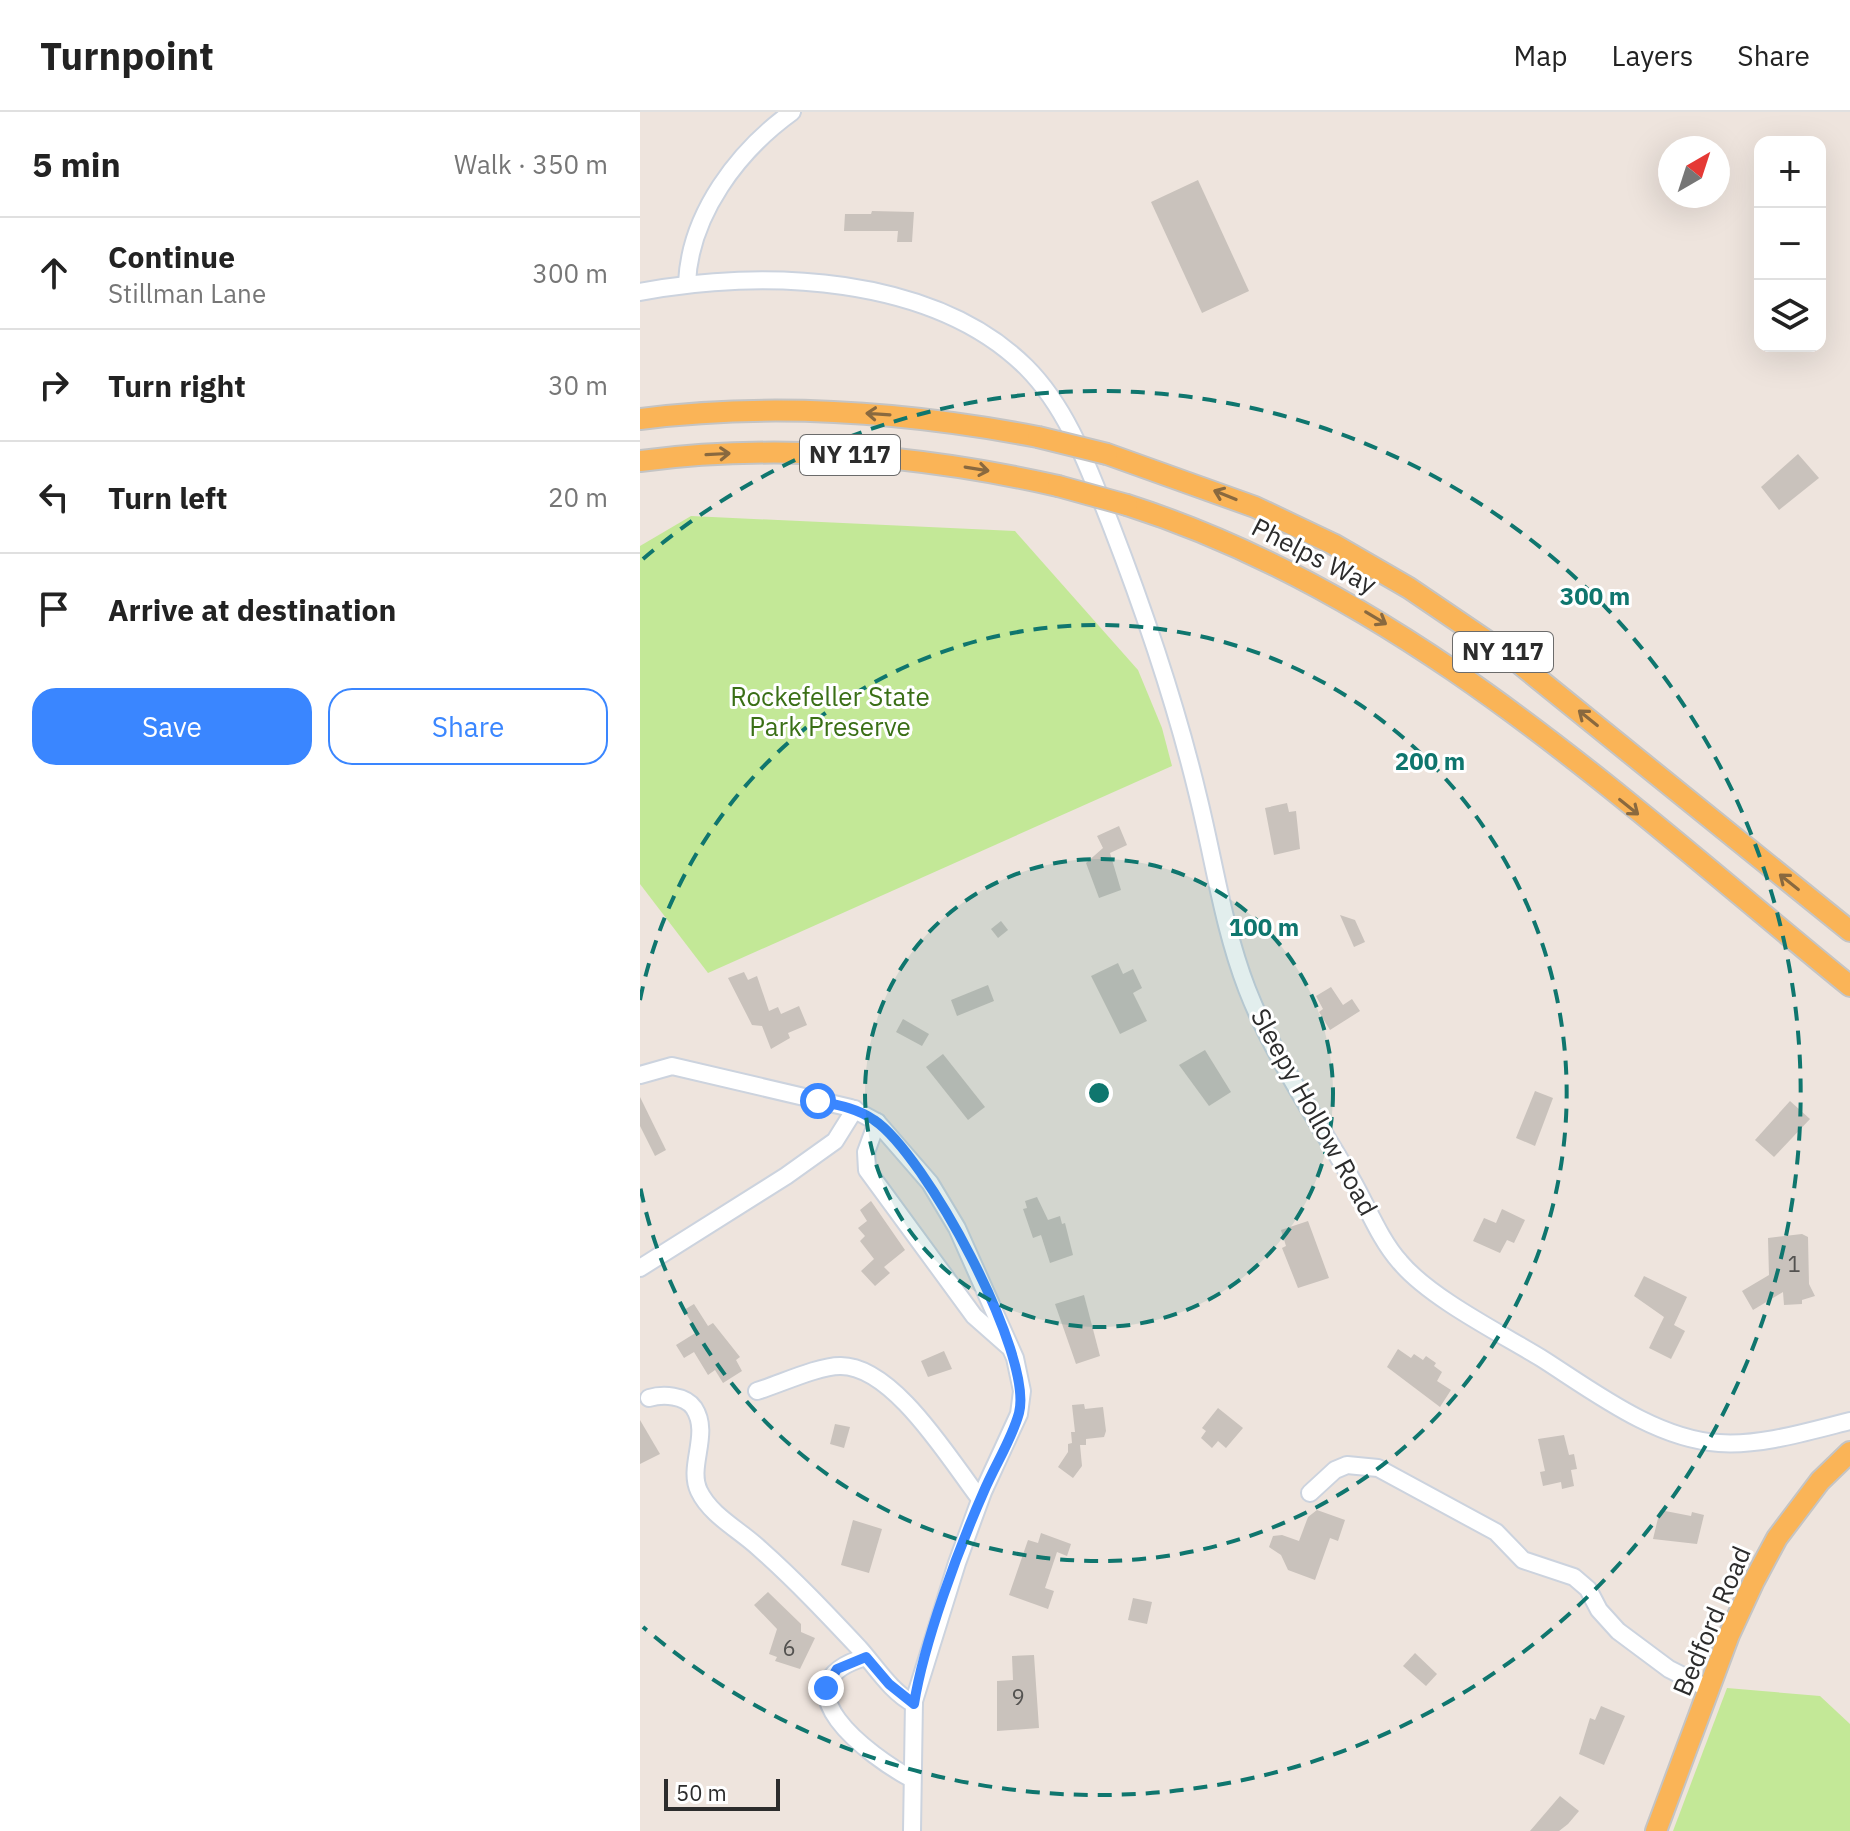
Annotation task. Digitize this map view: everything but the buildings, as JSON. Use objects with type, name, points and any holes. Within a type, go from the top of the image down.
[{"type":"main road","name":"Phelps Way","points":[[640,419],[740,411],[843,412],[955,423],[1038,437],[1107,454],[1216,491],[1295,525],[1434,603],[1548,686],[1850,931]]},
{"type":"main road","name":"Phelps Way","points":[[640,461],[739,453],[868,456],[990,471],[1127,505],[1201,530],[1277,563],[1351,602],[1422,646],[1522,720],[1850,986]]},
{"type":"main road","name":"Bedford Road","points":[[1656,1831],[1749,1592],[1777,1538],[1820,1481],[1850,1452]]},
{"type":"street","points":[[687,283],[691,247],[724,181],[741,158],[792,112]]},
{"type":"street","name":"Sleepy Hollow Road","points":[[640,292],[687,283],[854,287],[938,310],[988,336],[1029,370],[1072,433],[1124,559],[1169,692],[1198,794],[1229,936],[1259,1019],[1400,1263],[1443,1297],[1605,1399],[1691,1438],[1738,1443],[1850,1421]]},
{"type":"street","points":[[640,1075],[672,1066],[855,1109],[877,1122],[930,1183],[957,1228],[1010,1347],[1022,1391],[1019,1414],[980,1499],[929,1648],[914,1704],[912,1831]]},
{"type":"street","points":[[640,1268],[786,1176],[835,1141],[855,1109]]},
{"type":"street","points":[[877,1122],[866,1152],[867,1170],[974,1316],[1010,1347]]},
{"type":"street","points":[[757,1391],[838,1366],[860,1368],[884,1381],[980,1499]]},
{"type":"street","points":[[649,1398],[660,1395],[675,1397],[692,1405],[698,1417],[700,1436],[694,1478],[706,1502],[761,1549],[889,1684],[914,1704]]},
{"type":"street","points":[[1310,1493],[1335,1470],[1347,1465],[1378,1468],[1496,1532],[1523,1560],[1574,1577],[1588,1589],[1599,1610],[1618,1631],[1669,1669],[1709,1689]]},
{"type":"street","points":[[866,1657],[837,1669],[826,1688],[827,1705],[854,1739],[888,1767],[912,1779]]},
{"type":"green space","name":"Rockefeller State Park Preserve","points":[[691,516],[1015,531],[1138,670],[1162,728],[1172,766],[708,973],[640,884],[640,546]]},
{"type":"green space","points":[[1727,1688],[1820,1696],[1850,1724],[1850,1831],[1673,1831]]},
{"type":"route","points":[[818,1101],[851,1108],[877,1122],[930,1183],[957,1228],[1015,1358],[1022,1391],[1019,1414],[983,1492],[957,1563],[914,1704],[889,1684],[866,1657],[837,1669],[826,1688]]}]
